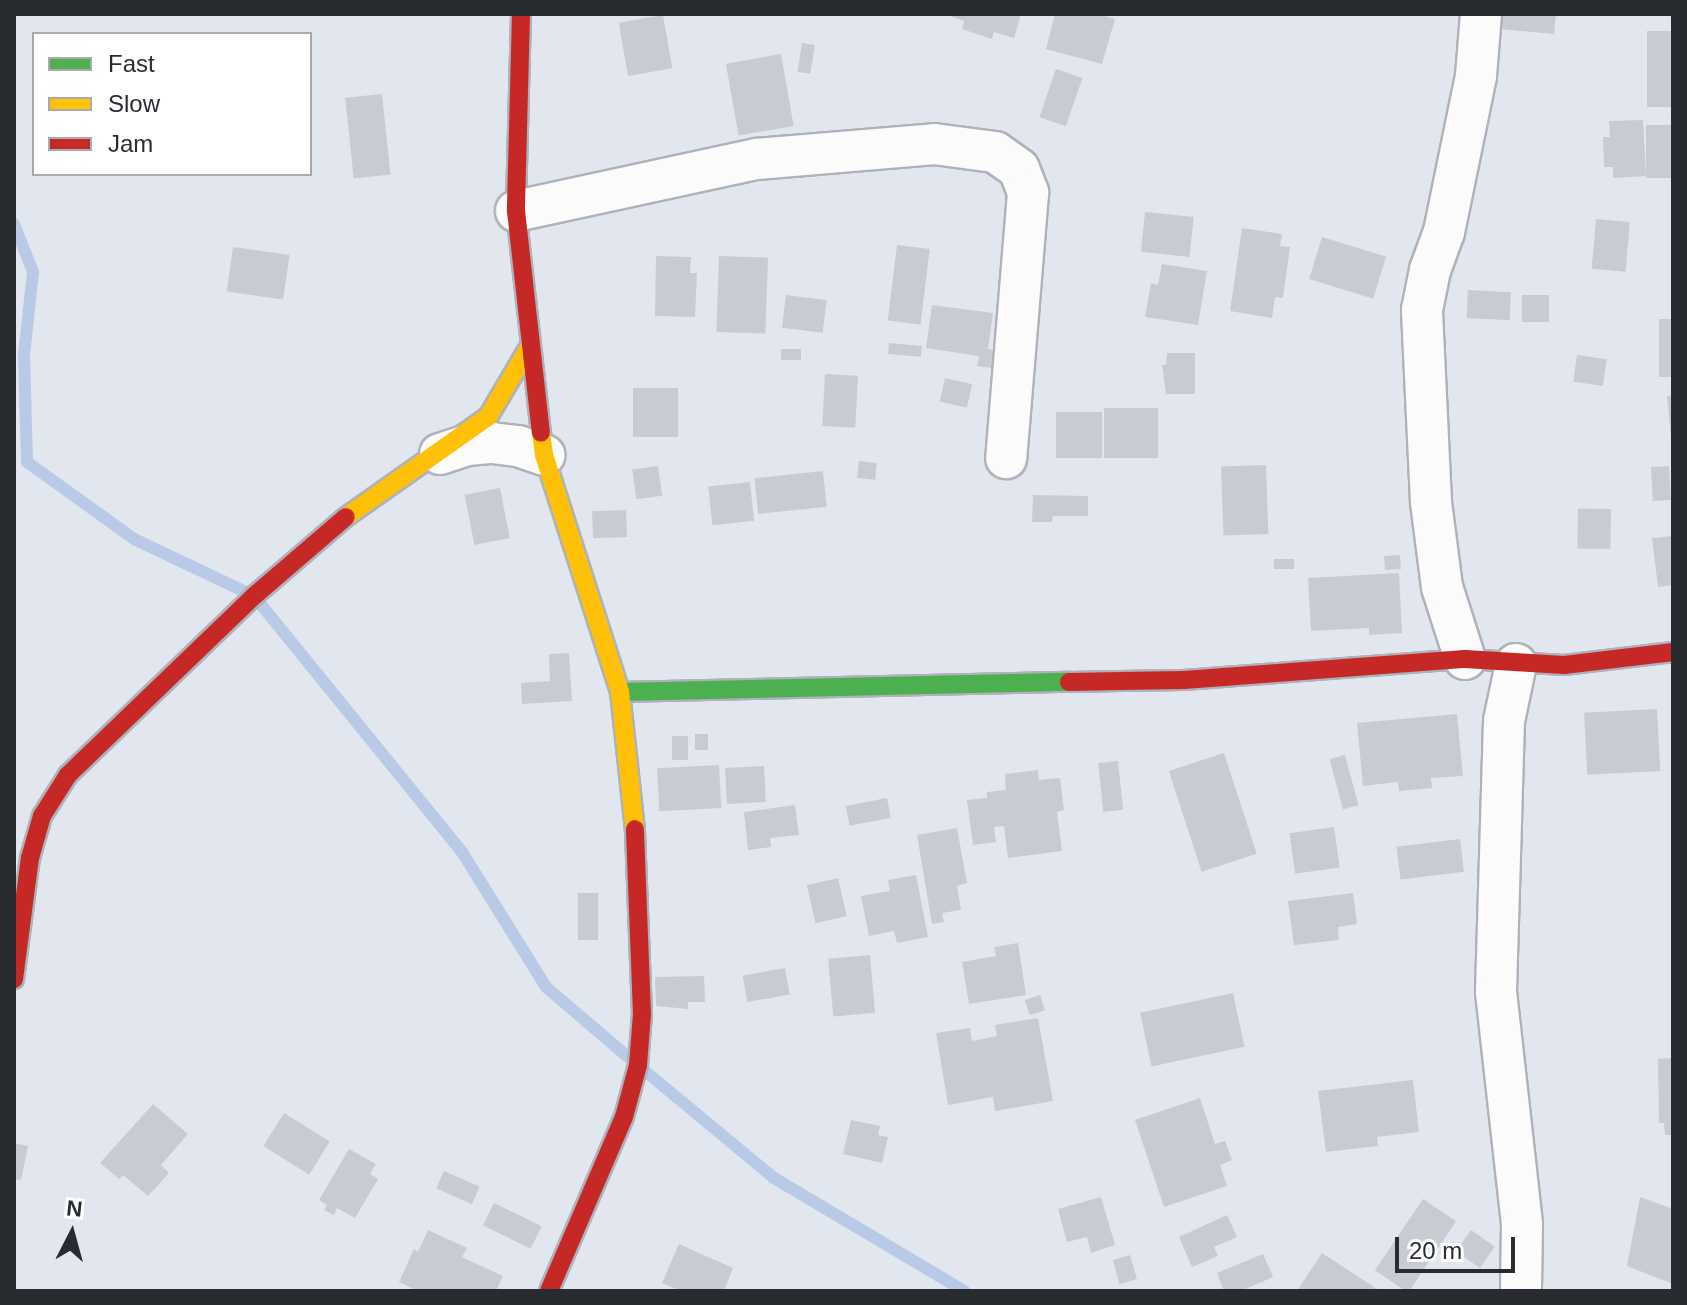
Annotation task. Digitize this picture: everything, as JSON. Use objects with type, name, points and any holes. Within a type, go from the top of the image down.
[{"type":"street","points":[[521,14],[516,211],[544,455],[620,692],[639,864],[642,1014],[638,1065],[624,1117],[549,1291]]},
{"type":"street","points":[[1465,659],[1442,587],[1431,502],[1422,310],[1430,270],[1444,232],[1473,91],[1481,14]]},
{"type":"street","points":[[516,211],[757,159],[934,144],[995,152],[1019,169],[1028,193],[1006,458]]},
{"type":"street","points":[[14,979],[28,821],[68,775],[254,596],[341,521],[440,454],[488,417],[530,346]]},
{"type":"street","points":[[440,454],[467,445],[492,443],[518,446],[544,455]]},
{"type":"street","points":[[620,692],[1184,680],[1465,659],[1564,665],[1673,652]]},
{"type":"street","points":[[1516,664],[1504,721],[1496,992],[1522,1225],[1521,1291]]},
{"type":"building","points":[[944,14],[1021,14],[1014,38],[994,32],[992,39],[962,29],[964,21]]},
{"type":"building","points":[[1055,14],[1098,14],[1115,19],[1102,64],[1046,49]]},
{"type":"building","points":[[1502,14],[1556,14],[1554,34],[1500,29]]},
{"type":"building","points":[[663,15],[672,68],[628,76],[619,23]]},
{"type":"building","points":[[1647,31],[1673,31],[1673,107],[1647,107]]},
{"type":"building","points":[[802,43],[815,45],[810,74],[797,72]]},
{"type":"building","points":[[781,54],[794,126],[739,136],[726,64]]},
{"type":"building","points":[[1056,69],[1082,78],[1066,126],[1039,117]]},
{"type":"building","points":[[382,94],[390,175],[354,178],[345,98]]},
{"type":"building","points":[[1643,120],[1646,176],[1613,178],[1613,167],[1604,167],[1603,137],[1610,137],[1609,121]]},
{"type":"building","points":[[1646,125],[1673,125],[1673,178],[1646,178]]},
{"type":"building","points":[[1145,212],[1194,217],[1190,257],[1141,252]]},
{"type":"building","points":[[1596,219],[1630,222],[1626,272],[1592,269]]},
{"type":"building","points":[[1242,228],[1282,234],[1280,246],[1290,247],[1283,298],[1275,297],[1272,318],[1230,311]]},
{"type":"building","points":[[1322,237],[1386,257],[1373,299],[1309,279]]},
{"type":"building","points":[[897,245],[930,249],[920,324],[888,320]]},
{"type":"building","points":[[233,247],[289,255],[283,299],[227,292]]},
{"type":"building","points":[[656,256],[691,257],[690,273],[697,273],[695,317],[655,316]]},
{"type":"building","points":[[719,256],[768,258],[765,334],[716,332]]},
{"type":"building","points":[[1162,264],[1207,271],[1198,325],[1145,317],[1151,283],[1158,285]]},
{"type":"building","points":[[1468,290],[1511,292],[1509,320],[1467,318]]},
{"type":"building","points":[[786,295],[827,300],[823,333],[782,328]]},
{"type":"building","points":[[1522,295],[1549,295],[1549,322],[1522,322]]},
{"type":"building","points":[[932,305],[993,313],[988,349],[995,350],[992,368],[977,366],[979,356],[926,348]]},
{"type":"building","points":[[1659,319],[1673,319],[1673,377],[1659,377]]},
{"type":"building","points":[[889,343],[922,346],[921,357],[888,354]]},
{"type":"building","points":[[781,349],[801,349],[801,360],[781,360]]},
{"type":"building","points":[[1167,353],[1195,353],[1195,394],[1166,394],[1162,365],[1166,365]]},
{"type":"building","points":[[1577,355],[1607,359],[1603,386],[1573,382]]},
{"type":"building","points":[[825,374],[858,376],[855,428],[822,426]]},
{"type":"building","points":[[945,378],[972,384],[967,408],[940,401]]},
{"type":"building","points":[[633,388],[678,388],[678,437],[633,437]]},
{"type":"building","points":[[1667,396],[1673,396],[1673,438],[1671,438]]},
{"type":"building","points":[[1104,408],[1158,408],[1158,458],[1104,458]]},
{"type":"building","points":[[1056,412],[1102,412],[1102,458],[1056,458]]},
{"type":"building","points":[[859,461],[877,463],[875,480],[857,478]]},
{"type":"building","points":[[1266,465],[1268,534],[1223,536],[1221,467]]},
{"type":"building","points":[[658,466],[662,496],[636,499],[632,470]]},
{"type":"building","points":[[1669,466],[1671,500],[1653,501],[1651,467]]},
{"type":"building","points":[[823,471],[827,507],[758,514],[754,478]]},
{"type":"building","points":[[750,482],[754,521],[712,525],[708,486]]},
{"type":"building","points":[[500,488],[510,538],[474,545],[465,495]]},
{"type":"building","points":[[1033,495],[1088,496],[1088,516],[1053,516],[1052,522],[1032,522]]},
{"type":"building","points":[[1578,508],[1611,509],[1610,549],[1577,548]]},
{"type":"building","points":[[626,510],[627,537],[593,538],[592,511]]},
{"type":"building","points":[[1673,536],[1673,585],[1658,587],[1652,538]]},
{"type":"building","points":[[1400,555],[1401,569],[1385,570],[1384,556]]},
{"type":"building","points":[[1274,559],[1294,559],[1294,569],[1274,569]]},
{"type":"building","points":[[1399,573],[1402,633],[1369,635],[1369,628],[1311,631],[1308,578]]},
{"type":"building","points":[[569,653],[572,701],[522,704],[521,683],[550,681],[549,654]]},
{"type":"building","points":[[1657,709],[1660,771],[1587,775],[1584,713]]},
{"type":"building","points":[[1457,714],[1463,776],[1431,778],[1432,788],[1399,791],[1398,782],[1363,786],[1357,723]]},
{"type":"building","points":[[695,734],[708,734],[708,750],[695,750]]},
{"type":"building","points":[[672,736],[688,736],[688,760],[672,760]]},
{"type":"building","points":[[1224,753],[1257,854],[1202,872],[1169,771]]},
{"type":"building","points":[[1345,755],[1358,805],[1343,809],[1330,759]]},
{"type":"building","points":[[1118,761],[1123,810],[1103,812],[1098,763]]},
{"type":"building","points":[[719,765],[721,808],[659,811],[657,768]]},
{"type":"building","points":[[764,766],[766,802],[727,804],[725,768]]},
{"type":"building","points":[[1038,770],[1039,780],[1060,778],[1064,810],[1057,812],[1062,851],[1008,858],[1004,826],[994,827],[996,842],[973,845],[967,800],[987,798],[987,792],[1006,790],[1005,774]]},
{"type":"building","points":[[887,798],[891,818],[850,826],[846,806]]},
{"type":"building","points":[[795,805],[799,835],[770,838],[771,847],[748,850],[744,812]]},
{"type":"building","points":[[1334,827],[1340,868],[1295,874],[1289,833]]},
{"type":"building","points":[[957,828],[967,883],[957,886],[961,910],[942,913],[944,922],[932,924],[917,835]]},
{"type":"building","points":[[1460,839],[1464,872],[1400,880],[1396,847]]},
{"type":"building","points":[[916,875],[928,937],[897,943],[894,931],[869,936],[861,896],[890,891],[888,880]]},
{"type":"building","points":[[838,878],[847,916],[816,923],[807,885]]},
{"type":"building","points":[[578,893],[598,893],[598,940],[578,940]]},
{"type":"building","points":[[1353,893],[1357,924],[1338,927],[1339,940],[1294,945],[1288,901]]},
{"type":"building","points":[[1018,943],[1026,995],[969,1004],[962,962],[996,956],[994,947]]},
{"type":"building","points":[[870,955],[875,1013],[833,1016],[828,959]]},
{"type":"building","points":[[785,968],[790,995],[747,1002],[743,975]]},
{"type":"building","points":[[704,976],[705,1002],[688,1002],[688,1009],[656,1006],[655,977]]},
{"type":"building","points":[[1233,993],[1244,1047],[1152,1067],[1140,1013]]},
{"type":"building","points":[[1040,995],[1045,1010],[1030,1015],[1025,1000]]},
{"type":"building","points":[[1038,1018],[1053,1101],[995,1111],[993,1097],[948,1105],[936,1033],[970,1028],[972,1041],[997,1036],[995,1025]]},
{"type":"building","points":[[1673,1058],[1673,1135],[1665,1135],[1664,1123],[1659,1123],[1658,1059]]},
{"type":"building","points":[[1413,1080],[1419,1132],[1377,1137],[1378,1146],[1326,1152],[1318,1091]]},
{"type":"building","points":[[1200,1098],[1215,1144],[1225,1141],[1232,1160],[1220,1165],[1227,1186],[1164,1207],[1135,1120]]},
{"type":"building","points":[[153,1104],[188,1134],[161,1165],[169,1173],[148,1196],[123,1175],[119,1179],[100,1163]]},
{"type":"building","points":[[284,1113],[330,1142],[309,1175],[263,1146]]},
{"type":"building","points":[[851,1120],[880,1126],[878,1135],[888,1137],[882,1163],[843,1154]]},
{"type":"building","points":[[14,1143],[28,1146],[21,1180],[14,1179]]},
{"type":"building","points":[[349,1149],[376,1164],[370,1174],[378,1179],[355,1218],[337,1208],[334,1215],[324,1210],[327,1205],[319,1200]]},
{"type":"building","points":[[444,1171],[480,1187],[472,1204],[436,1188]]},
{"type":"building","points":[[1101,1197],[1115,1245],[1091,1253],[1087,1237],[1067,1242],[1058,1209]]},
{"type":"building","points":[[1640,1197],[1673,1209],[1673,1284],[1627,1266]]},
{"type":"building","points":[[1423,1199],[1456,1221],[1409,1291],[1375,1270]]},
{"type":"building","points":[[494,1203],[542,1226],[531,1249],[483,1225]]},
{"type":"building","points":[[1227,1215],[1237,1237],[1214,1247],[1218,1256],[1192,1267],[1179,1237]]},
{"type":"building","points":[[428,1230],[467,1248],[462,1257],[503,1276],[496,1291],[418,1291],[399,1282],[414,1249],[418,1252]]},
{"type":"building","points":[[1471,1230],[1495,1247],[1480,1268],[1456,1251]]},
{"type":"building","points":[[679,1244],[733,1268],[724,1291],[681,1291],[662,1283]]},
{"type":"building","points":[[1322,1253],[1380,1291],[1297,1291]]},
{"type":"building","points":[[1263,1254],[1273,1277],[1241,1291],[1224,1291],[1217,1273]]},
{"type":"building","points":[[1130,1255],[1137,1279],[1120,1284],[1113,1260]]},
{"type":"waterway","points":[[14,224],[33,272],[24,355],[27,462],[134,539],[254,596],[462,852],[546,987],[628,1057]]},
{"type":"waterway","points":[[645,1071],[774,1178],[964,1291]]},
{"type":"traffic: fast","points":[[620,692],[1069,682]]},
{"type":"traffic: slow","points":[[346,517],[488,417],[530,346]]},
{"type":"traffic: slow","points":[[541,433],[544,455],[620,692],[635,829]]},
{"type":"traffic: jam","points":[[521,14],[516,211],[541,433]]},
{"type":"traffic: jam","points":[[14,979],[30,858],[42,816],[68,775],[254,596],[346,517]]},
{"type":"traffic: jam","points":[[1069,682],[1184,680],[1465,659],[1564,665],[1673,652]]},
{"type":"traffic: jam","points":[[549,1291],[624,1117],[638,1065],[642,1014],[635,829]]}]
